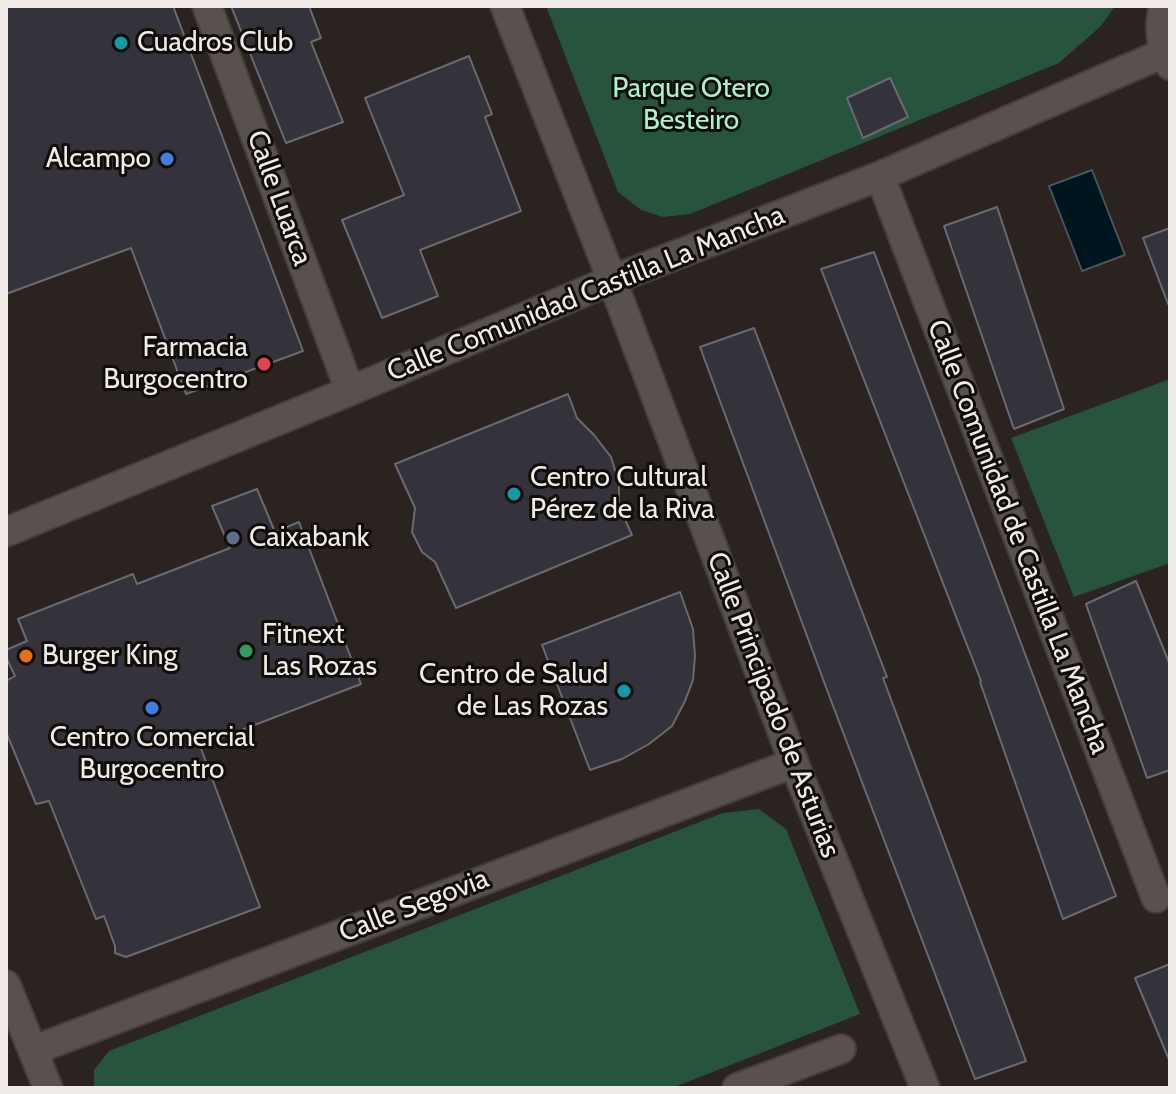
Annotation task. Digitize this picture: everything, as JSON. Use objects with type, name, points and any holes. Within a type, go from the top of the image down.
[{"type":"street","name":"Calle Luarca","points":[[207,6],[350,391]]},
{"type":"street","name":"Calle Principado de Asturias","points":[[505,6],[794,763],[925,1088]]},
{"type":"street","points":[[1164,6],[1160,36],[1167,59]]},
{"type":"street","name":"Calle Comunidad Castilla La Mancha","points":[[6,532],[612,280],[880,176],[1167,59]]},
{"type":"street","name":"Calle Comunidad de Castilla La Mancha","points":[[880,176],[1156,898]]},
{"type":"street","name":"Calle Segovia","points":[[34,1050],[794,763]]},
{"type":"street","points":[[6,985],[48,1088]]},
{"type":"street","points":[[737,1088],[841,1049]]},
{"type":"green space","name":"Parque Otero Besteiro","points":[[546,6],[1115,6],[1101,26],[1059,63],[690,214],[663,217],[641,210],[618,192]]},
{"type":"green space","points":[[1170,379],[1170,563],[1074,597],[1011,438]]},
{"type":"green space","points":[[759,809],[786,829],[860,1014],[672,1088],[94,1088],[94,1070],[109,1051],[723,813]]},
{"type":"water","points":[[1092,170],[1125,255],[1082,271],[1049,186]]},
{"type":"building","points":[[6,6],[173,6],[303,351],[186,394],[131,248],[6,294]]},
{"type":"building","points":[[231,6],[309,6],[321,38],[311,42],[343,122],[286,143]]},
{"type":"building","points":[[469,56],[492,114],[485,117],[521,211],[420,250],[438,296],[382,318],[342,220],[404,195],[365,98]]},
{"type":"building","points":[[890,78],[908,117],[863,138],[847,98]]},
{"type":"building","points":[[997,207],[1064,409],[1014,429],[944,226]]},
{"type":"building","points":[[1170,228],[1170,304],[1168,304],[1143,238]]},
{"type":"building","points":[[874,252],[1116,896],[1063,919],[981,681],[821,269]]},
{"type":"building","points":[[754,328],[887,677],[883,678],[1026,1061],[975,1079],[700,347]]},
{"type":"building","name":"Centro Cultural Pérez de la Riva","points":[[568,394],[577,418],[611,457],[619,483],[619,506],[632,535],[456,608],[435,562],[422,552],[412,532],[415,508],[395,464]]},
{"type":"building","name":"Centro Comercial Burgocentro","points":[[257,489],[275,532],[299,522],[361,684],[200,746],[260,907],[126,957],[115,953],[104,916],[96,919],[49,801],[36,804],[6,732],[6,681],[15,676],[6,650],[27,641],[18,619],[133,574],[137,584],[230,548],[212,506]]},
{"type":"building","points":[[1136,581],[1170,665],[1170,770],[1147,778],[1086,604]]},
{"type":"building","name":"Centro de Salud de Las Rozas","points":[[680,592],[693,629],[695,656],[693,680],[685,701],[672,726],[649,744],[622,759],[590,770],[542,645]]},
{"type":"building","points":[[1170,964],[1170,1062],[1135,978]]},
{"type":"place","name":"Cuadros Club","points":[[121,43]]},
{"type":"place","name":"Alcampo","points":[[167,159]]},
{"type":"place","name":"Farmacia Burgocentro","points":[[264,364]]},
{"type":"place","name":"Centro Cultural Pérez de la Riva","points":[[514,494]]},
{"type":"place","name":"Caixabank","points":[[233,538]]},
{"type":"place","name":"Fitnext Las Rozas","points":[[246,651]]},
{"type":"place","name":"Burger King","points":[[26,656]]},
{"type":"place","name":"Centro de Salud de Las Rozas","points":[[624,691]]},
{"type":"place","name":"Centro Comercial Burgocentro","points":[[152,708]]}]
